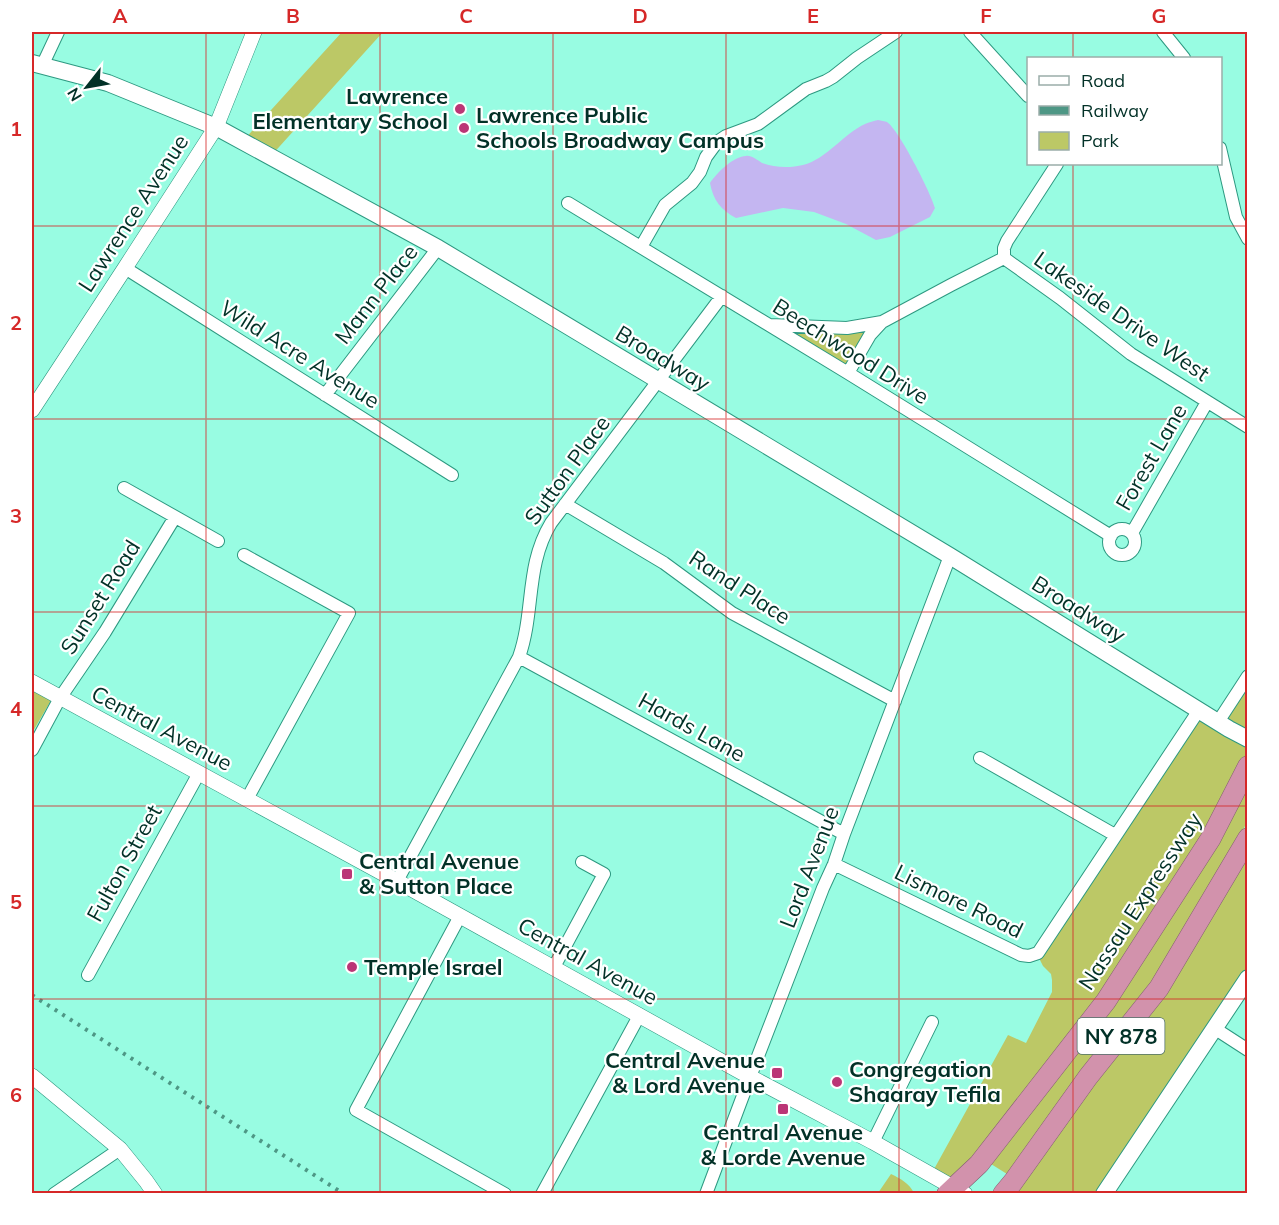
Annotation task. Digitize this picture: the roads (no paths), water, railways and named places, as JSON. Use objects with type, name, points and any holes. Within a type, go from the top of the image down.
[{"type":"highway","name":"Nassau Expressway","points":[[955,1191],[979,1164],[1106,1001],[1211,838],[1248,766]]},
{"type":"highway","name":"NY 878","points":[[1003,1194],[1014,1182],[1088,1077],[1159,988],[1248,838]]},
{"type":"main road","name":"Broadway","points":[[37,64],[108,83],[216,127],[438,248],[950,556],[1248,739]]},
{"type":"main road","points":[[1104,1194],[1248,978]]},
{"type":"street","points":[[37,64],[58,32]]},
{"type":"street","name":"Lawrence Avenue","points":[[32,410],[216,127],[254,32]]},
{"type":"street","points":[[640,247],[665,205],[692,183],[717,142],[726,136],[758,124],[806,89],[833,77],[896,32]]},
{"type":"street","points":[[970,32],[1027,94]]},
{"type":"street","points":[[1163,32],[1184,57]]},
{"type":"street","points":[[1222,153],[1236,217],[1248,239]]},
{"type":"street","points":[[769,325],[847,328],[882,322],[1004,258],[1007,241],[1056,165]]},
{"type":"street","name":"Beechwood Drive","points":[[568,203],[1111,536]]},
{"type":"street","name":"Mann Place","points":[[325,395],[438,248]]},
{"type":"street","name":"Lakeside Drive West","points":[[1004,258],[1060,298],[1131,354],[1248,427]]},
{"type":"street","name":"Wild Acre Avenue","points":[[125,268],[452,475]]},
{"type":"street","name":"Sutton Place","points":[[397,881],[519,657],[524,642],[538,547],[551,523],[722,296]]},
{"type":"street","points":[[848,373],[870,335],[882,322]]},
{"type":"street","name":"Forest Lane","points":[[1132,533],[1207,402]]},
{"type":"street","points":[[123,488],[218,541]]},
{"type":"street","name":"Rand Place","points":[[565,504],[664,563],[732,613],[895,701]]},
{"type":"street","name":"Sunset Road","points":[[32,750],[60,698],[105,632],[175,517]]},
{"type":"street","name":"Forest Lane","points":[[1121,529],[1132,533],[1134,550],[1126,555],[1118,555],[1114,552],[1109,544],[1111,536],[1121,529]]},
{"type":"street","points":[[244,555],[349,613],[248,799]]},
{"type":"street","name":"Lord Avenue","points":[[706,1194],[950,556]]},
{"type":"street","name":"Hards Lane","points":[[519,657],[844,834]]},
{"type":"street","points":[[1218,722],[1248,676]]},
{"type":"street","name":"Central Avenue","points":[[32,682],[554,967],[750,1077],[873,1142],[955,1191]]},
{"type":"street","name":"Lismore Road","points":[[834,864],[1021,954],[1029,956],[1038,953],[1199,710]]},
{"type":"street","points":[[980,758],[1115,835]]},
{"type":"street","name":"Fulton Street","points":[[88,975],[199,773]]},
{"type":"street","points":[[554,967],[604,874],[582,862]]},
{"type":"street","points":[[460,916],[356,1110],[506,1194]]},
{"type":"street","points":[[542,1194],[639,1016]]},
{"type":"street","points":[[873,1142],[932,1022]]},
{"type":"street","points":[[1215,1028],[1248,1050]]},
{"type":"street","points":[[32,1076],[120,1149],[155,1194]]},
{"type":"street","points":[[54,1194],[120,1149]]},
{"type":"railway","points":[[32,995],[344,1194]]},
{"type":"place","name":"Lawrence Elementary School","points":[[460,109]]},
{"type":"place","name":"Lawrence Public Schools Broadway Campus","points":[[464,128]]},
{"type":"place","name":"Central Avenue & Sutton Place","points":[[347,874]]},
{"type":"place","name":"Temple Israel","points":[[352,967]]},
{"type":"place","name":"Central Avenue & Lord Avenue","points":[[777,1073]]},
{"type":"place","name":"Congregation Shaaray Tefila","points":[[837,1082]]},
{"type":"place","name":"Central Avenue & Lorde Avenue","points":[[783,1109]]}]
